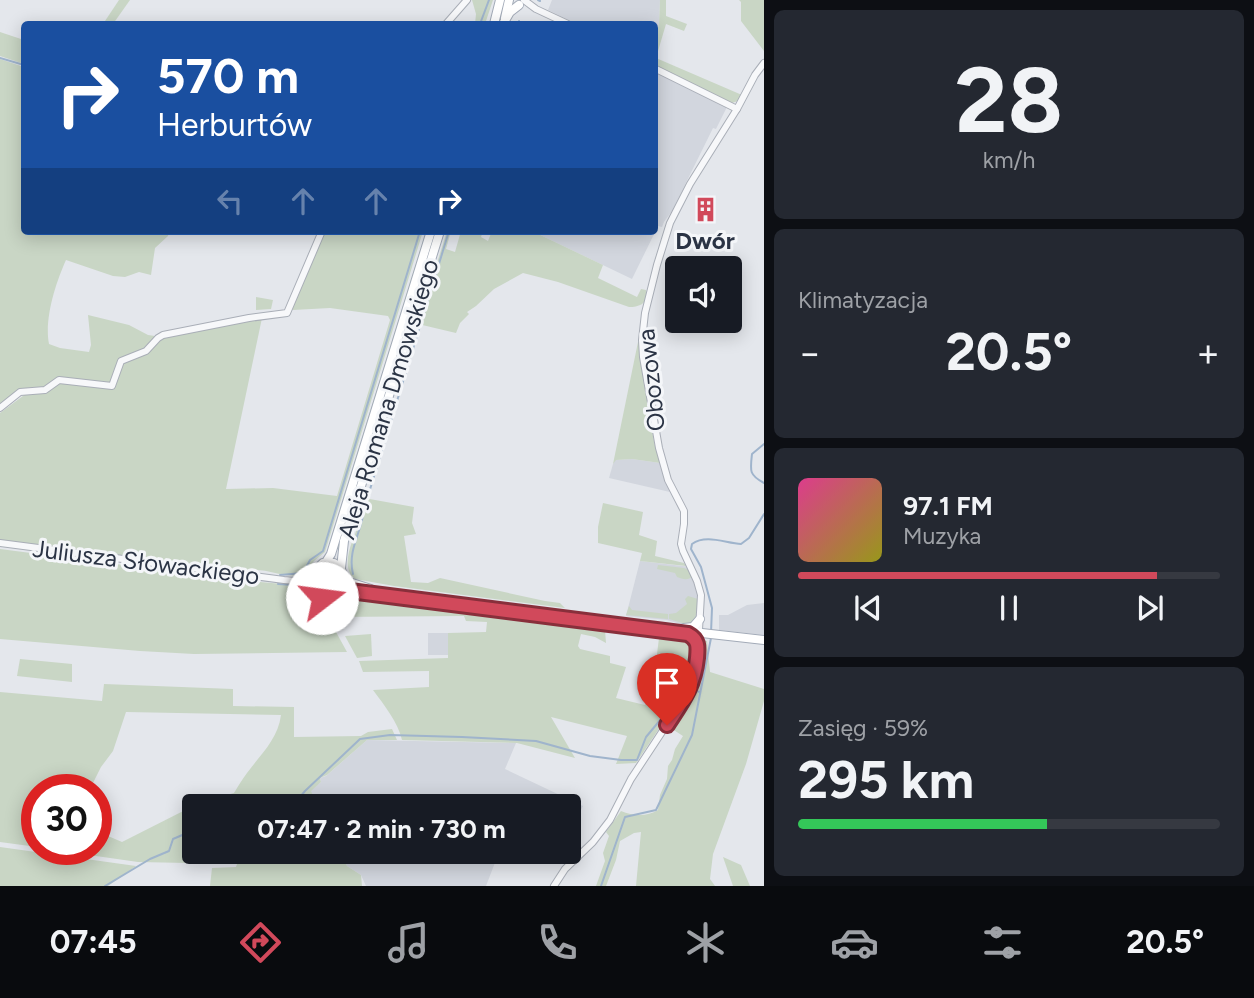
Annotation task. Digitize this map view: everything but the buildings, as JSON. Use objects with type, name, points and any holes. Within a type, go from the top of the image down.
[{"type":"main road","points":[[495,21],[500,0]]},
{"type":"main road","points":[[504,21],[509,0]]},
{"type":"main road","points":[[505,21],[510,12],[521,3]]},
{"type":"main road","name":"Aleja Romana Dmowskiego","points":[[326,562],[331,554],[430,235]]},
{"type":"main road","name":"Aleja Romana Dmowskiego","points":[[342,572],[342,549],[439,235]]},
{"type":"main road","points":[[698,647],[694,637],[684,631],[334,589],[321,586],[316,573],[326,562],[334,563],[349,582],[370,589],[764,640]]},
{"type":"main road","points":[[334,589],[341,584],[342,572]]},
{"type":"main road","points":[[684,631],[700,619]]},
{"type":"street","points":[[449,21],[467,0]]},
{"type":"street","points":[[509,0],[562,21]]},
{"type":"street","name":"Obozowa","points":[[554,886],[565,869],[593,842],[610,820],[631,779],[687,694],[695,676],[701,604],[699,587],[682,551],[684,511],[668,480],[659,448],[643,356],[645,313],[670,223],[690,184],[764,63]]},
{"type":"street","points":[[658,70],[737,109]]},
{"type":"street","points":[[0,408],[20,392],[46,390],[59,380],[112,386],[121,361],[146,351],[163,335],[287,313],[320,235]]},
{"type":"street","name":"Juliusza Słowackiego","points":[[0,543],[321,586]]},
{"type":"street","name":"Juliusza Słowackiego","points":[[292,581],[316,573]]},
{"type":"street","points":[[321,586],[325,608]]},
{"type":"shaded area","points":[[552,0],[660,0],[658,28],[658,21],[570,21],[548,10]]},
{"type":"shaded area","points":[[658,73],[727,107],[716,129],[713,128],[662,227],[658,226]]},
{"type":"shaded area","points":[[540,235],[654,235],[632,279]]},
{"type":"shaded area","points":[[632,459],[660,463],[670,492],[609,478],[615,460]]},
{"type":"shaded area","points":[[640,561],[691,567],[697,581],[700,619],[687,626],[667,620],[626,616]]},
{"type":"shaded area","points":[[764,603],[764,635],[719,630],[719,615],[728,615],[747,605]]},
{"type":"shaded area","points":[[428,633],[448,633],[448,655],[428,655]]},
{"type":"shaded area","points":[[367,740],[516,743],[505,769],[558,794],[312,794],[310,791],[321,782],[320,778],[326,776]]},
{"type":"shaded area","points":[[346,864],[494,864],[486,886],[366,886],[361,875]]},
{"type":"green space","points":[[119,0],[130,0],[115,21],[105,21]]},
{"type":"green space","points":[[472,0],[493,0],[486,21],[475,21]]},
{"type":"green space","points":[[660,0],[666,0],[666,16],[687,24],[684,31],[666,24],[658,51]]},
{"type":"green space","points":[[739,0],[764,0],[764,51],[741,21]]},
{"type":"green space","points":[[0,32],[21,39],[21,63],[0,56]]},
{"type":"green space","points":[[0,59],[21,66],[21,235],[168,235],[155,248],[151,275],[139,272],[125,277],[113,276],[66,260],[50,312],[49,344],[89,352],[91,345],[88,315],[129,325],[155,336],[262,318],[226,489],[273,488],[337,496],[390,320],[388,316],[330,308],[293,310],[292,306],[322,235],[422,235],[325,552],[304,574],[218,568],[155,559],[153,561],[0,540],[0,413],[27,393],[45,393],[58,383],[112,384],[60,378],[45,389],[27,389],[0,406]]},
{"type":"green space","points":[[658,59],[742,95],[738,101],[732,103],[658,67]]},
{"type":"green space","points":[[425,235],[427,235],[330,546]]},
{"type":"green space","points":[[432,235],[436,235],[339,549],[336,548]]},
{"type":"green space","points":[[446,235],[450,235],[446,249],[455,252],[460,235],[482,235],[488,241],[490,235],[540,235],[603,265],[598,278],[637,297],[641,289],[646,290],[645,301],[629,307],[558,282],[523,273],[494,289],[467,312],[469,314],[460,323],[456,333],[418,324]]},
{"type":"green space","points":[[256,297],[273,300],[271,309],[256,310]]},
{"type":"green space","points":[[638,342],[650,421],[660,463],[632,459],[616,460],[613,464]]},
{"type":"green space","points":[[364,498],[414,507],[412,523],[416,534],[404,536],[411,582],[428,583],[440,578],[560,603],[565,608],[355,579],[350,573],[348,559]]},
{"type":"green space","points":[[603,503],[643,512],[639,535],[657,541],[655,556],[684,563],[686,566],[640,561],[642,553],[598,543]]},
{"type":"green space","points":[[0,549],[247,581],[306,586],[316,591],[316,598],[347,652],[194,654],[0,639]]},
{"type":"green space","points":[[658,565],[684,568],[691,571],[692,576],[687,579],[679,578],[675,573],[657,569]]},
{"type":"green space","points":[[329,566],[336,569],[339,576],[336,583],[329,586],[322,583],[319,576],[322,569]]},
{"type":"green space","points":[[334,596],[605,630],[606,643],[581,634],[578,646],[580,649],[610,656],[610,663],[626,667],[616,698],[645,705],[655,686],[659,684],[689,684],[636,763],[616,764],[627,736],[551,717],[575,758],[517,743],[402,740],[394,720],[373,690],[429,687],[429,671],[363,672],[359,661],[448,658],[448,633],[486,632],[487,622],[466,621],[464,616],[334,617],[325,601]]},
{"type":"green space","points":[[688,596],[698,599],[692,623],[669,619],[669,614],[676,613],[687,604],[685,599]]},
{"type":"green space","points":[[629,606],[632,610],[668,614],[668,619],[626,615]]},
{"type":"green space","points":[[371,634],[372,656],[357,658],[345,636]]},
{"type":"green space","points":[[686,637],[691,639],[695,648],[692,670],[673,664],[670,675],[684,680],[653,681],[652,671],[655,670],[659,638],[673,640]]},
{"type":"green space","points":[[703,640],[707,641],[710,672],[764,689],[764,701],[746,764],[713,854],[710,879],[715,886],[636,886],[641,832],[620,841],[606,886],[596,886],[605,861],[603,853],[609,836],[606,832],[621,811],[640,815],[658,810],[668,766],[683,736],[669,727],[692,692],[699,672]]},
{"type":"green space","points":[[20,659],[72,664],[72,682],[17,676]]},
{"type":"green space","points":[[104,684],[233,689],[233,706],[294,707],[294,737],[361,736],[368,732],[392,729],[397,740],[367,740],[320,778],[321,782],[311,791],[312,794],[230,794],[234,793],[273,739],[281,715],[126,712],[113,751],[98,774],[21,774],[21,845],[0,842],[0,692],[102,701]]},
{"type":"green space","points":[[182,812],[182,863],[112,858],[112,838],[122,842]]},
{"type":"green space","points":[[0,847],[21,850],[21,865],[112,865],[112,863],[136,866],[108,886],[0,886]]},
{"type":"green space","points":[[723,857],[741,865],[750,886],[733,886]]},
{"type":"green space","points":[[237,864],[346,864],[361,875],[362,886],[210,886],[212,868],[236,867]]},
{"type":"waterway","points":[[481,21],[489,0]]},
{"type":"waterway","points":[[0,58],[21,64]]},
{"type":"waterway","points":[[280,575],[303,573],[310,560],[323,551],[419,235]]},
{"type":"waterway","points":[[353,574],[353,549],[364,509],[448,235]]},
{"type":"waterway","points":[[764,444],[752,454],[751,465],[753,475],[764,483]]},
{"type":"waterway","points":[[711,633],[712,608],[701,567],[691,549],[692,544],[709,539],[741,544],[749,538],[764,514]]},
{"type":"waterway","points":[[278,584],[294,585]]},
{"type":"waterway","points":[[601,886],[625,817],[656,810],[692,735],[711,638]]},
{"type":"waterway","points":[[303,794],[360,739],[390,735],[536,741],[590,756],[637,760],[646,737],[661,719],[656,692],[663,684],[686,689]]},
{"type":"waterway","points":[[692,690],[700,692]]},
{"type":"waterway","points":[[105,886],[169,851],[173,839],[182,835]]},
{"type":"place","name":"Dwór","points":[[705,209]]},
{"type":"route","points":[[322,598],[324,589],[334,589],[688,634],[695,639],[698,647],[695,676],[667,725]]}]
